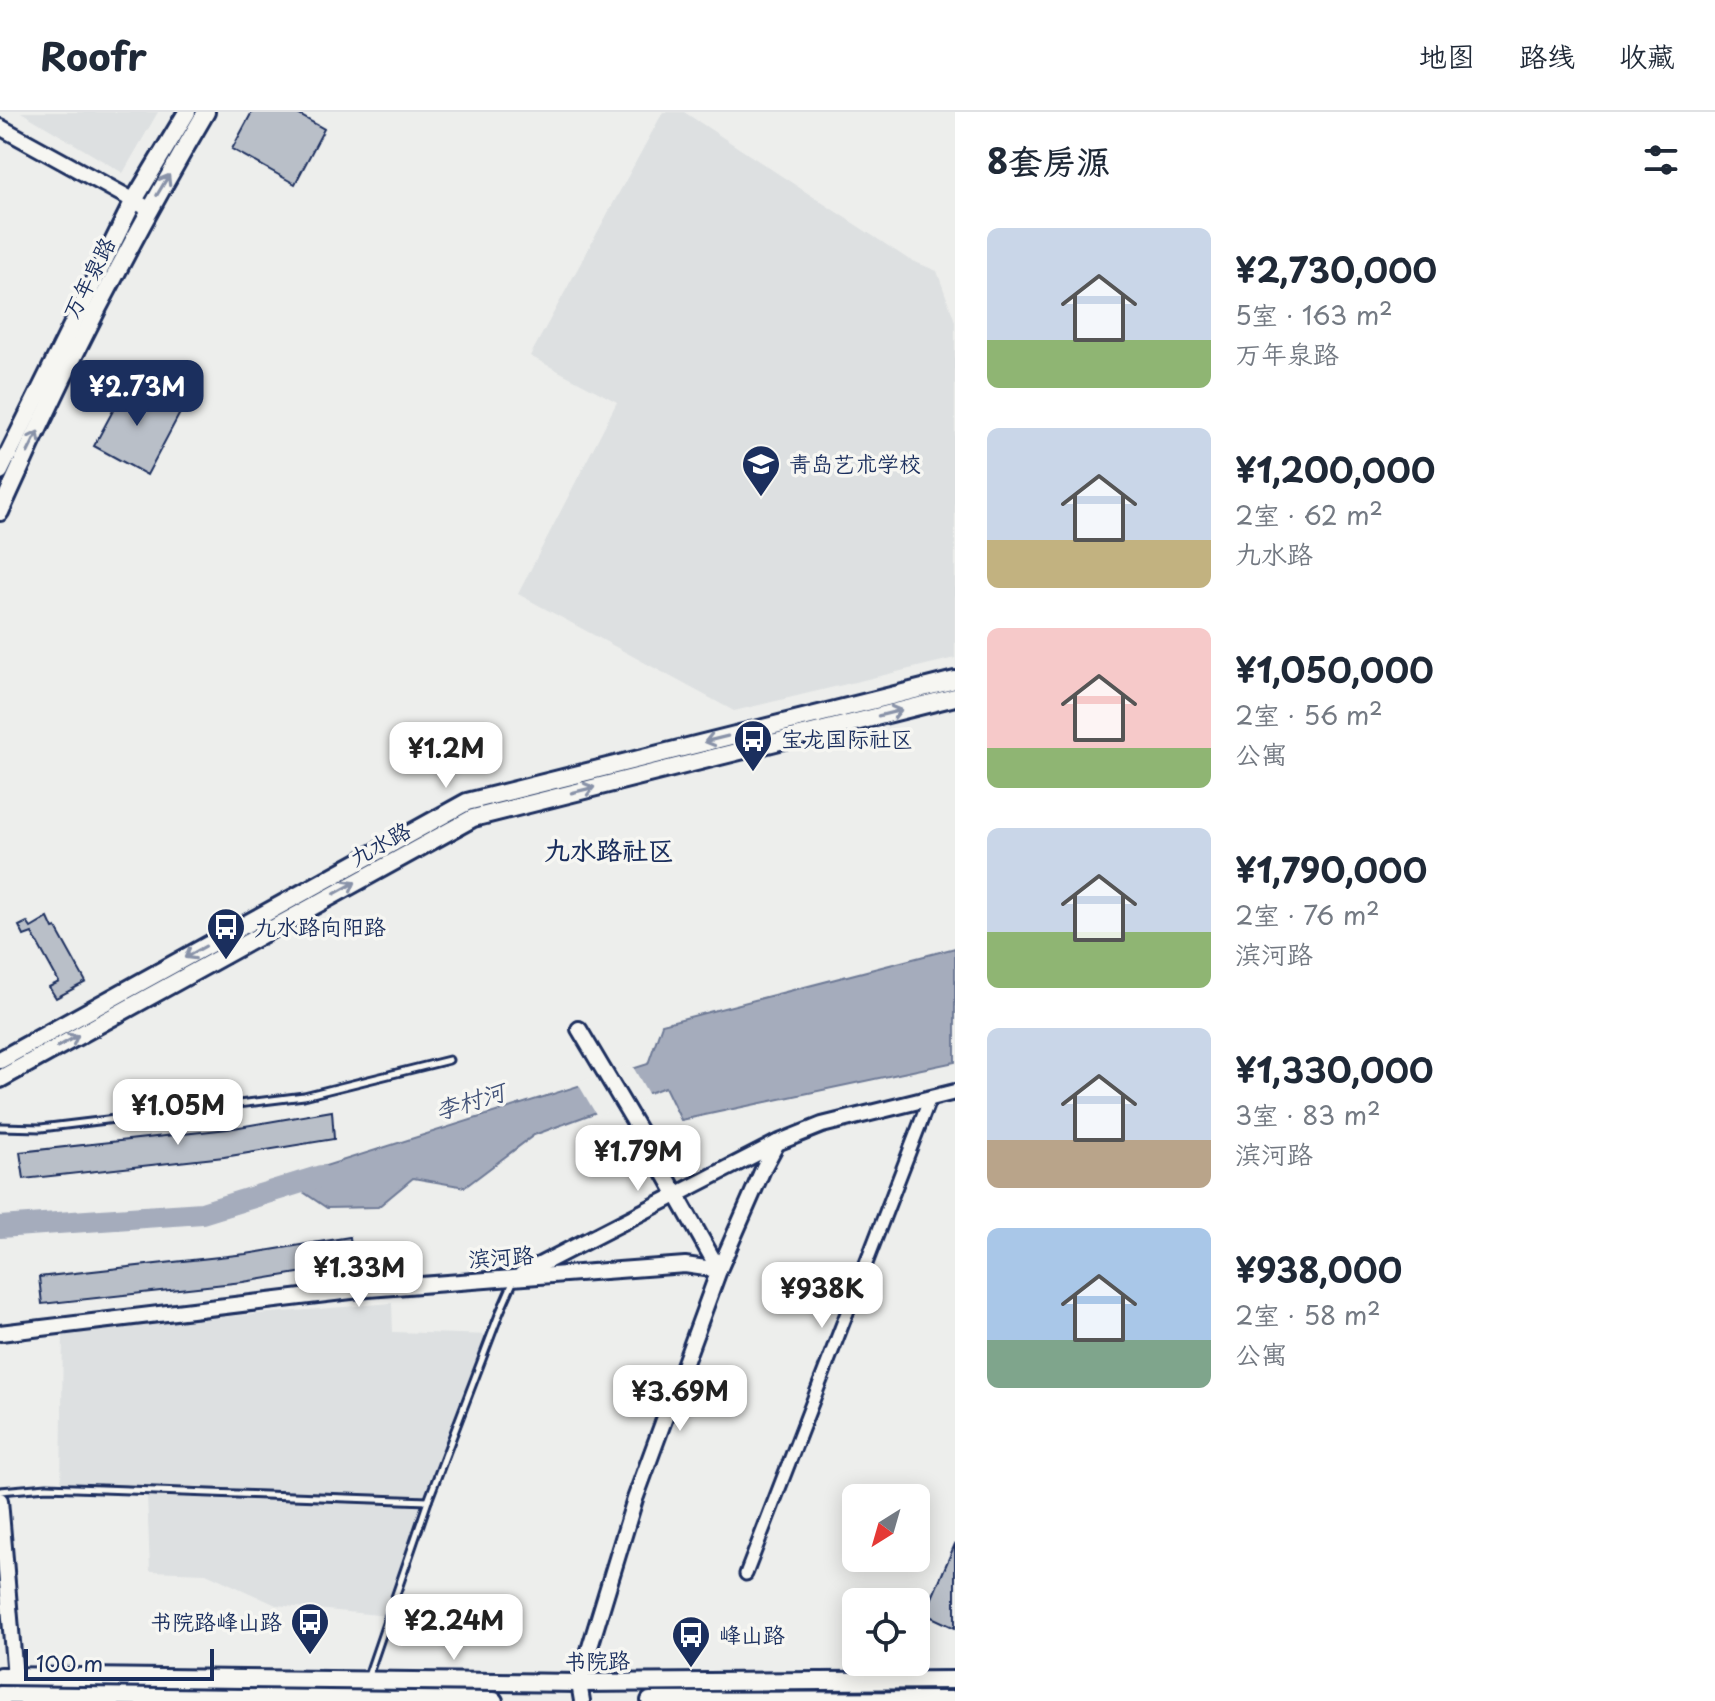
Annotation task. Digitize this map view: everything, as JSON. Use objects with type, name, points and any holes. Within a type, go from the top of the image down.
[{"type":"main road","name":"万年泉路","points":[[0,471],[141,206],[187,112]]},
{"type":"main road","name":"万年泉路","points":[[0,512],[92,320],[141,206],[206,112]]},
{"type":"main road","name":"九水路","points":[[0,1060],[467,802],[955,680]]},
{"type":"main road","name":"九水路","points":[[0,1079],[473,818],[955,697]]},
{"type":"main road","name":"书院路","points":[[7,1676],[579,1683],[955,1680]]},
{"type":"main road","points":[[7,1676],[8,1695],[494,1701]]},
{"type":"main road","points":[[650,1701],[955,1700]]},
{"type":"street","points":[[0,127],[141,206]]},
{"type":"street","points":[[579,1029],[719,1270]]},
{"type":"street","points":[[516,1277],[777,1143],[822,1125],[955,1092]]},
{"type":"street","points":[[746,1574],[930,1098]]},
{"type":"street","points":[[582,1701],[579,1683],[635,1499],[719,1270],[777,1143]]},
{"type":"street","name":"滨河路","points":[[0,1333],[368,1289],[685,1265],[719,1270]]},
{"type":"street","points":[[0,1500],[7,1676]]},
{"type":"street","points":[[884,1700],[893,1680]]},
{"type":"lane","points":[[0,1127],[41,1128],[304,1096],[449,1060]]},
{"type":"lane","points":[[367,1681],[428,1501],[516,1277]]},
{"type":"lane","points":[[0,1491],[47,1487],[428,1501]]},
{"type":"shaded area","points":[[21,112],[158,112],[123,173]]},
{"type":"shaded area","name":"青岛艺术学校","points":[[663,112],[684,112],[908,259],[937,271],[955,321],[955,658],[734,711],[518,594],[617,402],[530,356]]},
{"type":"shaded area","points":[[392,1303],[393,1332],[492,1335],[388,1616],[276,1605],[206,1573],[150,1571],[147,1494],[61,1490],[63,1330]]},
{"type":"water","points":[[955,948],[955,1062],[681,1120],[665,1087],[534,1135],[465,1187],[413,1178],[378,1207],[327,1208],[284,1179],[648,1064],[662,1024]]},
{"type":"pier","points":[[632,1065],[650,1097],[597,1116],[577,1082]]},
{"type":"building","points":[[252,112],[294,112],[324,129],[295,184],[232,149]]},
{"type":"building","points":[[131,377],[150,387],[146,394],[180,413],[147,475],[94,446]]},
{"type":"building","points":[[48,918],[86,982],[56,998],[49,987],[59,982],[32,933],[24,936],[19,926],[27,922],[31,928]]},
{"type":"building","points":[[332,1111],[334,1139],[224,1157],[24,1179],[20,1152],[228,1129]]},
{"type":"building","points":[[350,1237],[353,1264],[243,1282],[42,1304],[39,1277],[246,1254]]},
{"type":"building","points":[[955,1544],[955,1628],[930,1616],[930,1602]]},
{"type":"waterway","name":"李村河","points":[[0,1227],[202,1213],[321,1176]]},
{"type":"place","name":"青岛艺术学校","points":[[761,498]]},
{"type":"place","name":"宝龙国际社区","points":[[753,773]]},
{"type":"place","name":"九水路向阳路","points":[[226,961]]},
{"type":"place","name":"书院路峰山路","points":[[310,1656]]},
{"type":"place","name":"峰山路","points":[[691,1669]]},
{"type":"district","name":"九水路社区","points":[[609,851]]}]
